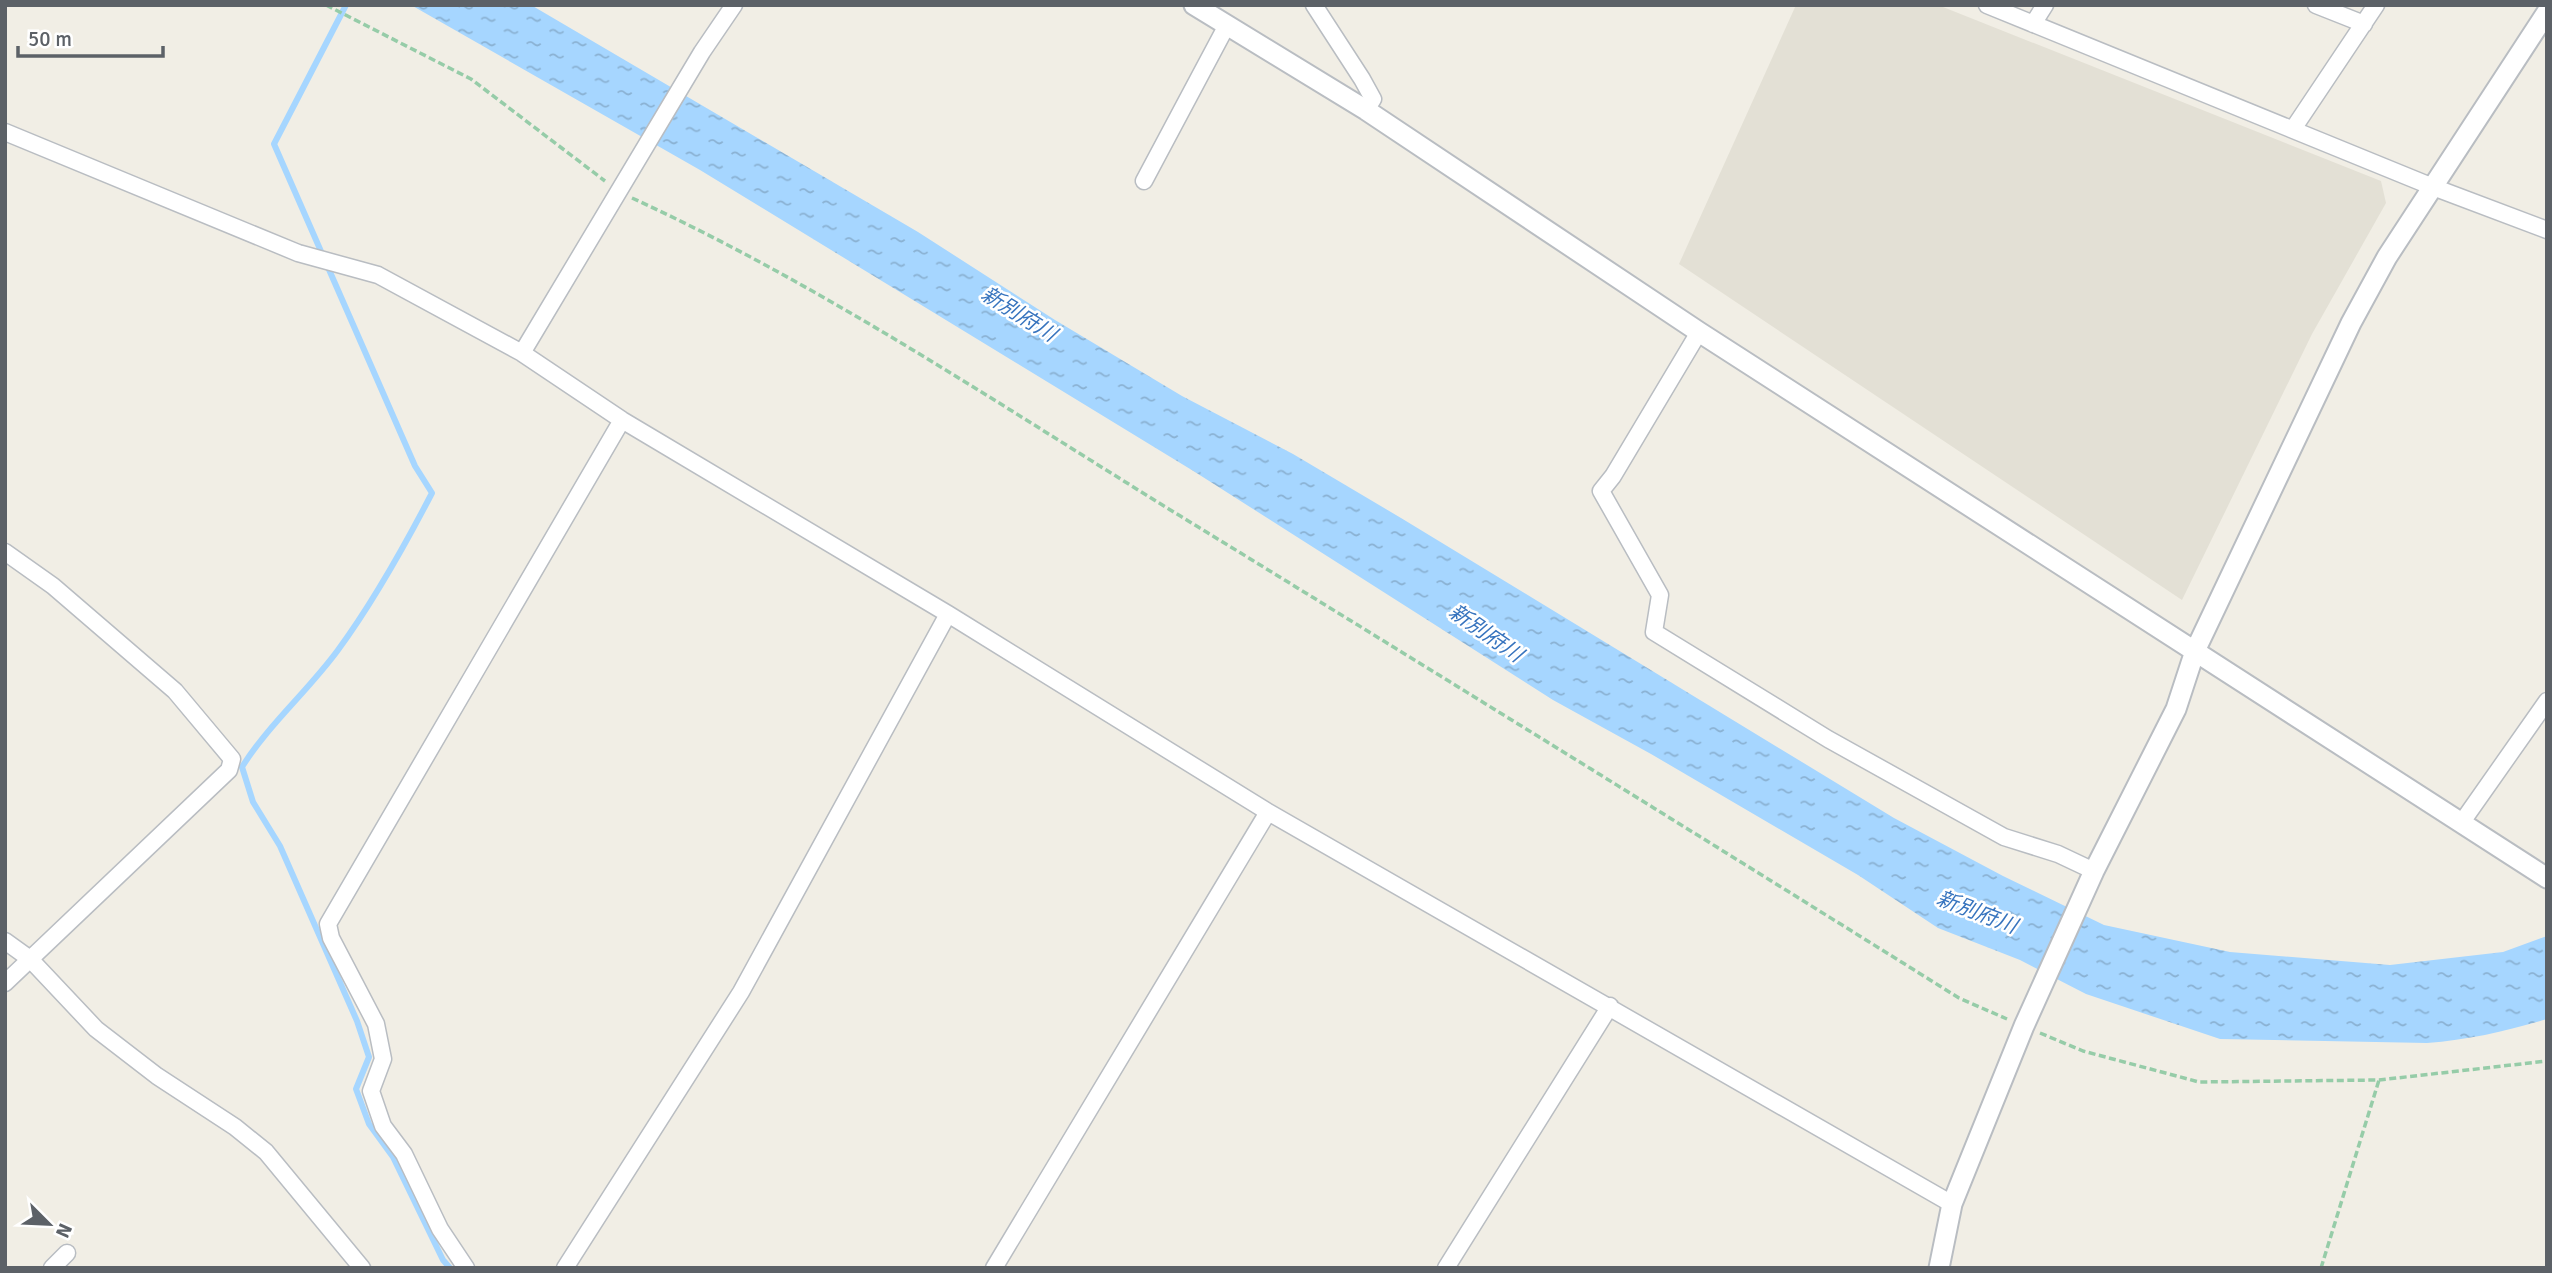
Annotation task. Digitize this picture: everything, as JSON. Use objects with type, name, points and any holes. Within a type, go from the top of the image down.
[{"type":"street","points":[[522,353],[702,52],[734,5]]},
{"type":"street","points":[[1194,5],[1366,110],[1699,332],[2547,878]]},
{"type":"street","points":[[1314,5],[1373,99],[1366,110]]},
{"type":"street","points":[[1987,5],[2433,187],[2547,230]]},
{"type":"street","points":[[2033,24],[2045,5]]},
{"type":"street","points":[[2316,5],[2364,24]]},
{"type":"street","points":[[2293,129],[2376,5]]},
{"type":"street","points":[[1940,1268],[1952,1204],[2024,1026],[2092,875],[2176,709],[2194,650],[2351,323],[2387,257],[2547,12]]},
{"type":"street","points":[[1144,181],[1227,25]]},
{"type":"street","points":[[5,132],[298,253],[378,275],[522,353],[622,420],[948,614],[1268,812],[1952,1204]]},
{"type":"street","points":[[1699,332],[1613,476],[1601,491],[1660,595],[1654,632],[1828,739],[2004,837],[2058,854],[2092,875]]},
{"type":"street","points":[[466,1268],[440,1229],[404,1154],[383,1126],[371,1091],[383,1059],[376,1024],[331,938],[328,925],[622,420]]},
{"type":"street","points":[[5,552],[53,586],[175,691],[232,759],[229,770],[5,983]]},
{"type":"street","points":[[565,1268],[741,992],[948,614]]},
{"type":"street","points":[[2462,822],[2547,701]]},
{"type":"street","points":[[994,1268],[1268,812]]},
{"type":"street","points":[[5,941],[30,960],[96,1029],[157,1076],[234,1127],[266,1152],[355,1265]]},
{"type":"street","points":[[1446,1268],[1610,1006]]},
{"type":"street","points":[[52,1268],[67,1253]]},
{"type":"path","points":[[326,5],[471,79],[624,185],[898,342],[1959,998],[2083,1051],[2199,1082],[2379,1080],[2547,1061]]},
{"type":"path","points":[[2321,1268],[2379,1080]]},
{"type":"shaded area","points":[[1796,5],[1938,5],[2381,181],[2386,203],[2312,334],[2182,600],[1679,264]]},
{"type":"water","name":"新別府川","points":[[411,5],[531,5],[918,232],[1055,320],[1182,396],[1293,454],[1401,518],[1894,818],[2003,876],[2104,925],[2230,952],[2390,965],[2503,952],[2547,936],[2547,1019],[2457,1040],[2427,1043],[2220,1039],[2086,994],[2020,960],[1938,928],[1858,875],[1553,700],[1195,472],[700,170]]},
{"type":"waterway","points":[[346,5],[274,144],[415,466],[432,493],[388,573],[351,631],[326,665],[264,736],[242,767],[253,802],[280,846],[357,1021],[369,1057],[356,1089],[369,1124],[393,1157],[443,1260],[450,1268]]}]
